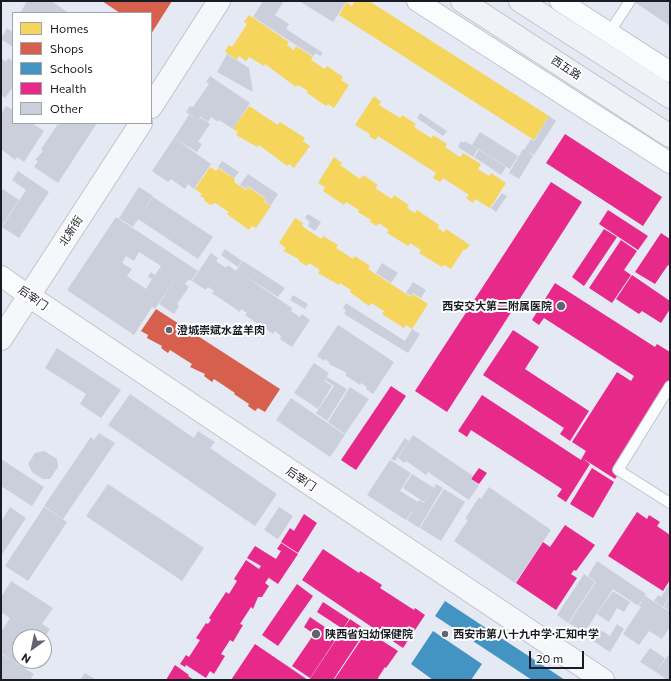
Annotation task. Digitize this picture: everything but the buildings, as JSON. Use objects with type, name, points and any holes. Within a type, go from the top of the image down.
[{"type":"main road","name":"西五路","points":[[462,1],[670,136]]},
{"type":"main road","points":[[520,1],[670,97]]},
{"type":"street","points":[[152,105],[219,1]]},
{"type":"street","points":[[417,1],[670,163]]},
{"type":"street","points":[[560,1],[670,72]]},
{"type":"street","name":"北新街","points":[[1,339],[139,124]]},
{"type":"street","name":"后宰门","points":[[1,276],[603,680]]},
{"type":"lane","points":[[597,51],[630,1]]},
{"type":"lane","points":[[670,386],[618,470],[670,504]]},
{"type":"place","name":"西安交大第二附属医院","points":[[561,306]]},
{"type":"place","name":"澄城崇斌水盆羊肉","points":[[169,330]]},
{"type":"place","name":"陕西省妇幼保健院","points":[[316,634]]},
{"type":"place","name":"西安市第八十九中学·汇知中学","points":[[445,634]]}]
